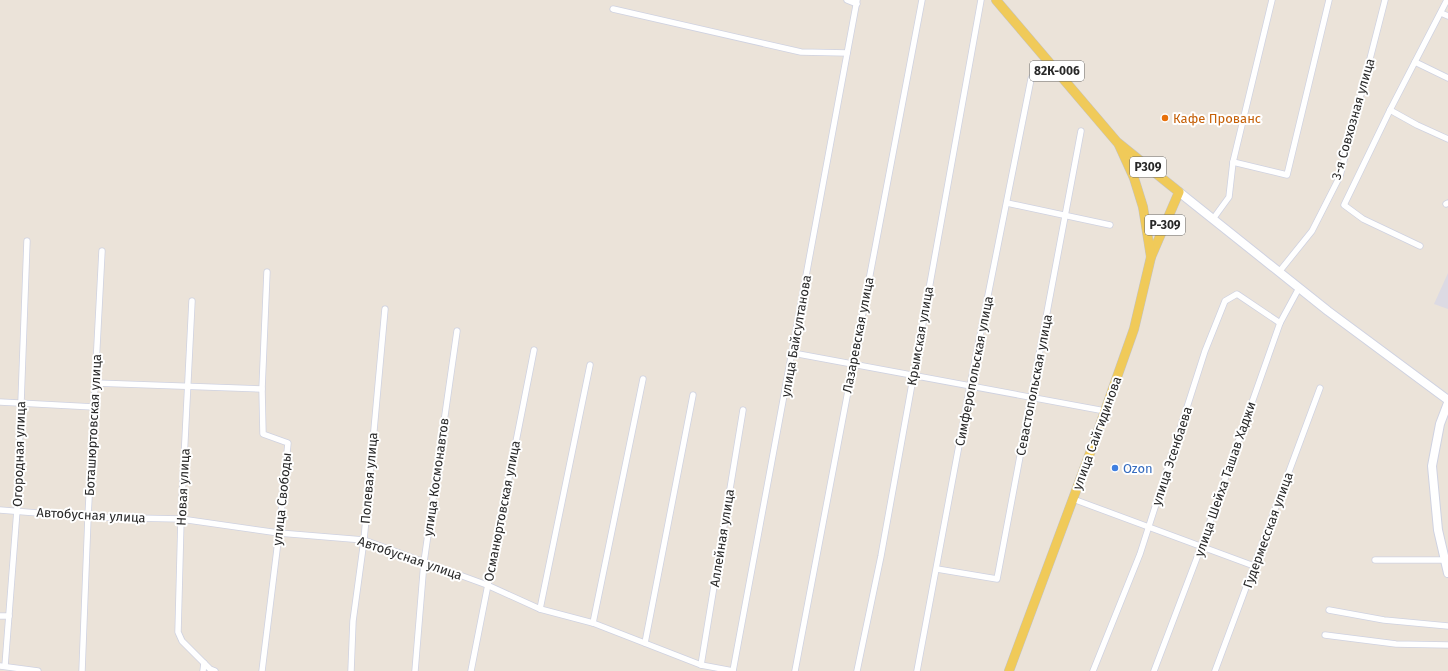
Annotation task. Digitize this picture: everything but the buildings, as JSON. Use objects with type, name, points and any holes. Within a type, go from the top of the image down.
[{"type":"main road","name":"82К-006","points":[[996,0],[1117,142],[1134,178],[1141,200],[1151,257]]},
{"type":"main road","name":"Р309","points":[[1117,142],[1179,192]]},
{"type":"main road","points":[[1179,192],[1299,288],[1448,402],[1440,424],[1432,466],[1438,530],[1448,573]]},
{"type":"main road","name":"улица Сайгидинова","points":[[1009,671],[1134,329],[1151,257],[1179,192]]},
{"type":"street","points":[[847,0],[857,2]]},
{"type":"street","name":"Лазаревская улица","points":[[795,671],[922,0]]},
{"type":"street","name":"Крымская улица","points":[[857,671],[882,548],[981,0]]},
{"type":"street","points":[[1213,219],[1229,197],[1233,162],[1272,0]]},
{"type":"street","points":[[1233,162],[1287,174],[1329,0]]},
{"type":"street","name":"3-я Совхозная улица","points":[[1279,272],[1312,230],[1340,176],[1385,0]]},
{"type":"street","points":[[1420,246],[1363,219],[1344,205],[1390,110],[1447,0]]},
{"type":"street","name":"улица Байсултанова","points":[[733,671],[857,2]]},
{"type":"street","points":[[613,9],[800,52],[847,53]]},
{"type":"street","points":[[1441,12],[1448,16]]},
{"type":"street","points":[[1415,62],[1448,78]]},
{"type":"street","name":"Симферопольская улица","points":[[916,671],[937,569],[970,386],[1031,79],[1035,72]]},
{"type":"street","points":[[1390,110],[1417,125],[1448,138]]},
{"type":"street","name":"Севастопольская улица","points":[[937,569],[997,580],[1081,131]]},
{"type":"street","points":[[1007,203],[1110,225]]},
{"type":"street","name":"Огородная улица","points":[[3,666],[9,616],[17,510],[27,241]]},
{"type":"street","name":"Боташюртовская улица","points":[[82,671],[88,517],[102,251]]},
{"type":"street","name":"улица Свободы","points":[[262,671],[279,533],[288,443],[263,434],[262,389],[267,272]]},
{"type":"street","name":"улица Шейха Ташав Хаджи","points":[[1154,671],[1201,547],[1280,323],[1299,288]]},
{"type":"street","name":"улица Эсенбаева","points":[[1093,671],[1150,526],[1205,351],[1225,301],[1237,294],[1280,323]]},
{"type":"street","name":"Новая улица","points":[[192,301],[189,387],[181,518],[178,632],[182,641],[210,669],[215,671]]},
{"type":"street","name":"Полевая улица","points":[[351,671],[354,621],[364,540],[385,309]]},
{"type":"street","name":"улица Космонавтов","points":[[415,671],[424,562],[457,331]]},
{"type":"street","name":"Османюртовская улица","points":[[471,671],[534,350]]},
{"type":"street","points":[[793,353],[1105,411]]},
{"type":"street","points":[[540,609],[590,365]]},
{"type":"street","points":[[593,623],[643,380]]},
{"type":"street","points":[[95,383],[262,389]]},
{"type":"street","name":"Гудермесская улица","points":[[1216,671],[1320,388]]},
{"type":"street","points":[[645,643],[693,395]]},
{"type":"street","points":[[0,402],[94,406]]},
{"type":"street","name":"Аллейная улица","points":[[700,666],[743,410]]},
{"type":"street","points":[[1073,499],[1150,526],[1201,547],[1254,566]]},
{"type":"street","name":"Автобусная улица","points":[[0,510],[17,510],[88,517],[181,518],[279,533],[364,540],[487,585],[540,609],[593,623],[700,666],[733,671]]},
{"type":"street","points":[[1375,560],[1445,560]]},
{"type":"street","points":[[1329,610],[1384,620],[1448,626]]},
{"type":"street","points":[[0,616],[9,616]]},
{"type":"street","points":[[1326,635],[1396,644],[1448,645]]},
{"type":"street","points":[[203,671],[204,663]]},
{"type":"street","points":[[3,666],[38,671]]},
{"type":"shaded area","points":[[1448,273],[1448,309],[1434,304]]},
{"type":"place","name":"Кафе Прованс","points":[[1165,118]]},
{"type":"place","name":"Ozon","points":[[1115,468]]}]
